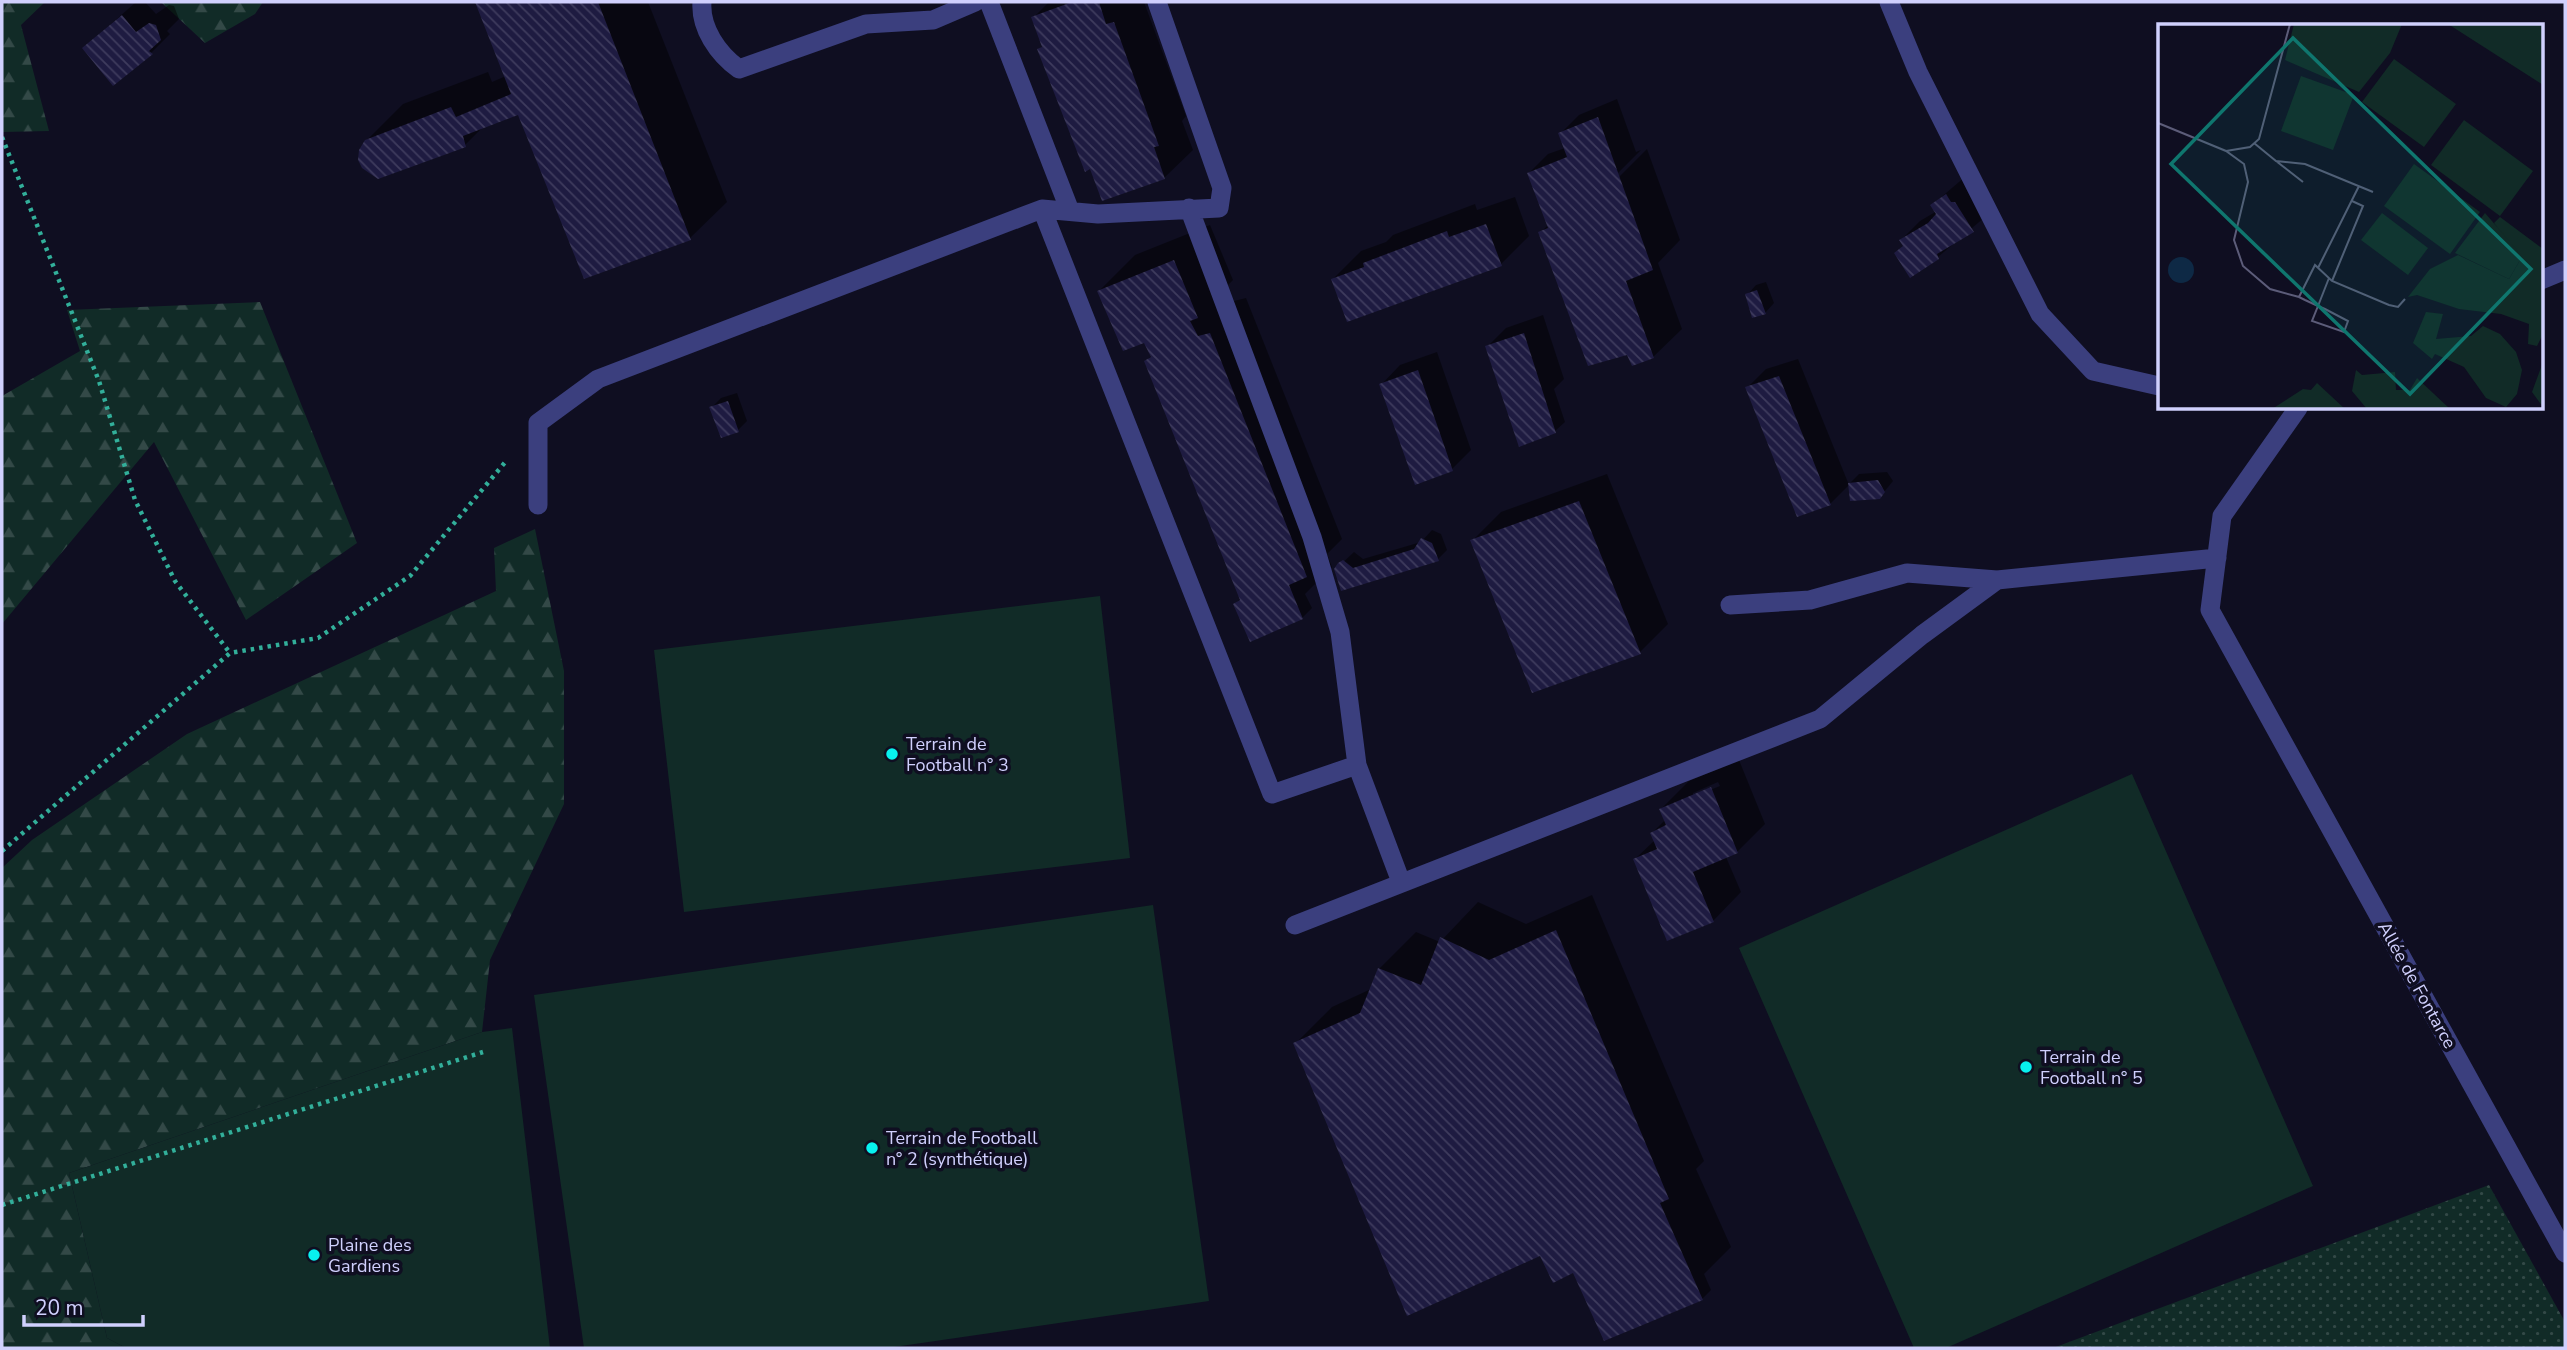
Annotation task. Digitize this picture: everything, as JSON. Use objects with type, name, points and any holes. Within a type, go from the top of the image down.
[{"type":"lane","points":[[702,2],[701,17],[723,57],[738,69],[866,24],[933,20],[975,2]]},
{"type":"lane","points":[[989,2],[1070,211]]},
{"type":"lane","points":[[538,505],[538,423],[598,379],[1042,209],[1098,214],[1219,208],[1222,188],[1157,2]]},
{"type":"lane","points":[[1889,2],[1918,72],[2040,314],[2093,371],[2158,386]]},
{"type":"lane","points":[[1189,208],[1312,537],[1340,632],[1357,765],[1401,882]]},
{"type":"lane","points":[[1042,209],[1272,794],[1357,765]]},
{"type":"lane","points":[[2542,280],[2565,270]]},
{"type":"lane","name":"Allée de Fontarce","points":[[2297,410],[2222,516],[2210,610],[2565,1253]]},
{"type":"lane","points":[[1730,605],[1810,600],[1907,573],[1997,580],[2217,558]]},
{"type":"lane","points":[[1294,925],[1820,719],[1922,635],[1997,580]]},
{"type":"path","points":[[2,137],[99,381],[135,500],[175,581],[230,653]]},
{"type":"path","points":[[2,851],[230,653],[318,638],[410,576],[538,423]]},
{"type":"path","points":[[2,1205],[483,1052]]},
{"type":"green space","points":[[2,2],[45,2],[21,25],[49,131],[2,132]]},
{"type":"green space","points":[[161,2],[263,2],[255,14],[205,43]]},
{"type":"green space","points":[[260,302],[357,543],[246,620],[154,442],[2,624],[2,396],[80,351],[67,310]]},
{"type":"green space","points":[[535,529],[564,671],[564,804],[490,960],[482,1032],[69,1173],[107,1338],[126,1348],[2,1348],[2,868],[32,840],[187,734],[496,591],[494,548]]},
{"type":"green space","name":"Terrain de Football n° 3","points":[[1100,596],[1130,858],[684,912],[654,650]]},
{"type":"green space","name":"Terrain de Football n° 5","points":[[2132,774],[2313,1186],[1946,1348],[1914,1348],[1739,948]]},
{"type":"green space","name":"Terrain de Football n° 2 (synthétique)","points":[[1153,905],[1209,1301],[887,1348],[584,1348],[534,995]]},
{"type":"green space","name":"Plaine des Gardiens","points":[[512,1028],[550,1348],[126,1348],[107,1338],[69,1173],[482,1032]]},
{"type":"green space","points":[[2489,1185],[2565,1322],[2565,1348],[2053,1348]]},
{"type":"building","points":[[475,2],[598,2],[691,240],[584,279],[518,115],[463,136],[466,147],[378,179],[362,168],[358,160],[359,150],[365,140],[451,107],[456,117],[511,94]]},
{"type":"building","points":[[1072,2],[1099,2],[1106,24],[1114,22],[1159,146],[1154,147],[1165,179],[1102,201],[1090,169],[1085,172],[1037,49],[1042,47],[1031,17]]},
{"type":"building","points":[[122,15],[136,32],[149,23],[156,25],[161,40],[149,51],[153,54],[113,86],[82,48]]},
{"type":"building","points":[[1598,117],[1653,270],[1626,281],[1654,358],[1632,366],[1627,355],[1588,366],[1538,232],[1548,228],[1527,173],[1567,157],[1558,133]]},
{"type":"building","points":[[1946,194],[1951,202],[1955,202],[1974,232],[1937,254],[1939,259],[1910,278],[1894,253],[1903,246],[1899,240],[1928,223],[1936,214],[1930,205]]},
{"type":"building","points":[[1486,224],[1502,266],[1347,322],[1331,279],[1364,267],[1363,263],[1447,231],[1449,237]]},
{"type":"building","points":[[1174,260],[1198,318],[1190,321],[1198,336],[1210,333],[1307,577],[1289,585],[1303,619],[1250,642],[1233,604],[1240,600],[1144,361],[1151,357],[1144,343],[1123,351],[1097,291]]},
{"type":"building","points":[[1757,290],[1766,314],[1752,318],[1745,294]]},
{"type":"building","points":[[1524,333],[1556,433],[1519,447],[1485,346]]},
{"type":"building","points":[[1418,370],[1453,471],[1415,485],[1379,384]]},
{"type":"building","points":[[1779,376],[1831,505],[1797,517],[1745,387]]},
{"type":"building","points":[[728,401],[739,432],[721,438],[709,407]]},
{"type":"building","points":[[1878,480],[1885,492],[1880,499],[1850,501],[1848,483]]},
{"type":"building","points":[[1579,501],[1641,654],[1532,693],[1470,540]]},
{"type":"building","points":[[1421,538],[1432,543],[1439,561],[1341,591],[1334,569],[1338,563],[1343,560],[1353,568],[1414,549]]},
{"type":"building","points":[[1711,787],[1738,853],[1693,872],[1714,922],[1667,941],[1633,859],[1657,849],[1650,833],[1666,825],[1659,809]]},
{"type":"building","points":[[1556,930],[1669,1199],[1660,1203],[1703,1300],[1604,1341],[1573,1273],[1553,1283],[1540,1256],[1407,1316],[1293,1043],[1360,1013],[1378,968],[1421,985],[1440,937],[1489,960]]},
{"type":"place","name":"Terrain de Football n° 3","points":[[892,754]]},
{"type":"place","name":"Terrain de Football n° 5","points":[[2026,1067]]},
{"type":"place","name":"Terrain de Football n° 2 (synthétique)","points":[[872,1148]]},
{"type":"place","name":"Plaine des Gardiens","points":[[314,1255]]}]
